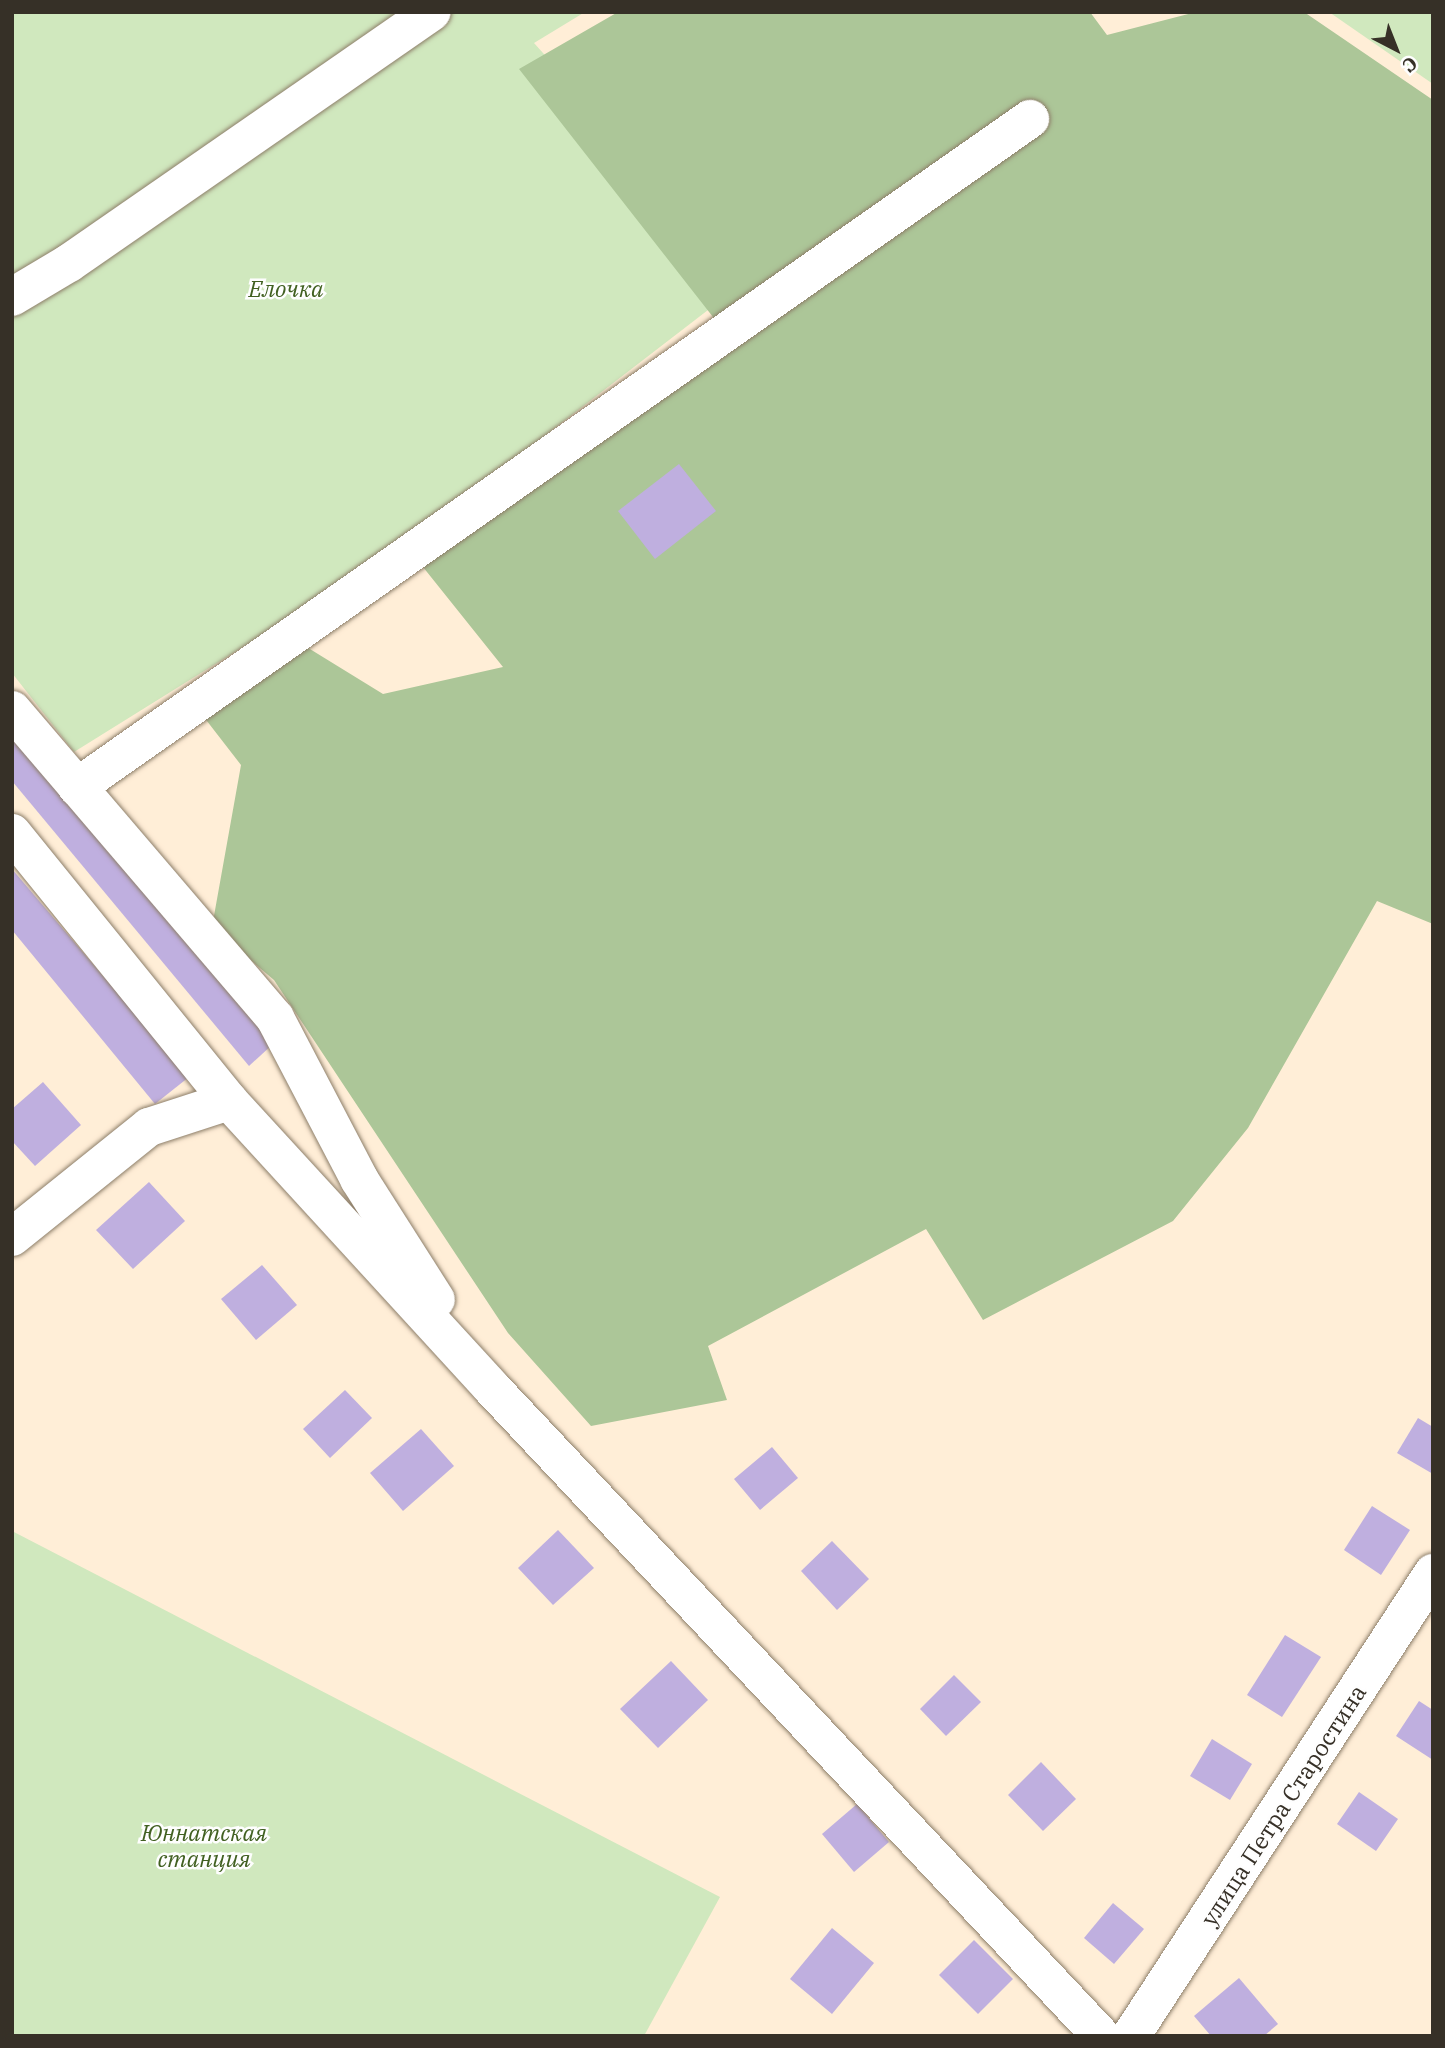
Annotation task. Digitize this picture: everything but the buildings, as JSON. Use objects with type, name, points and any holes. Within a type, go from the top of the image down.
[{"type":"street","points":[[12,297],[69,263],[431,12]]},
{"type":"street","points":[[77,787],[1030,119]]},
{"type":"street","points":[[12,710],[275,1018],[359,1179],[490,1386]]},
{"type":"street","points":[[12,833],[229,1101],[490,1386],[1101,2036]]},
{"type":"street","points":[[12,1237],[149,1126],[229,1101]]},
{"type":"street","name":"улица Петра Старостина","points":[[1131,2036],[1423,1616],[1433,1573]]},
{"type":"green space","name":"Елочка","points":[[12,12],[585,12],[534,43],[747,280],[386,558],[74,752],[12,673]]},
{"type":"green space","points":[[618,12],[1090,12],[1107,35],[1196,12],[1304,12],[1433,100],[1433,924],[1377,901],[1248,1128],[1173,1221],[983,1320],[926,1229],[708,1346],[727,1400],[591,1426],[508,1333],[274,980],[212,927],[241,765],[193,703],[292,638],[383,694],[503,667],[419,562],[720,326],[519,69]]},
{"type":"green space","points":[[1329,12],[1433,12],[1433,84]]},
{"type":"green space","name":"Юннатская станция","points":[[12,1531],[720,1897],[644,2036],[12,2036]]}]
